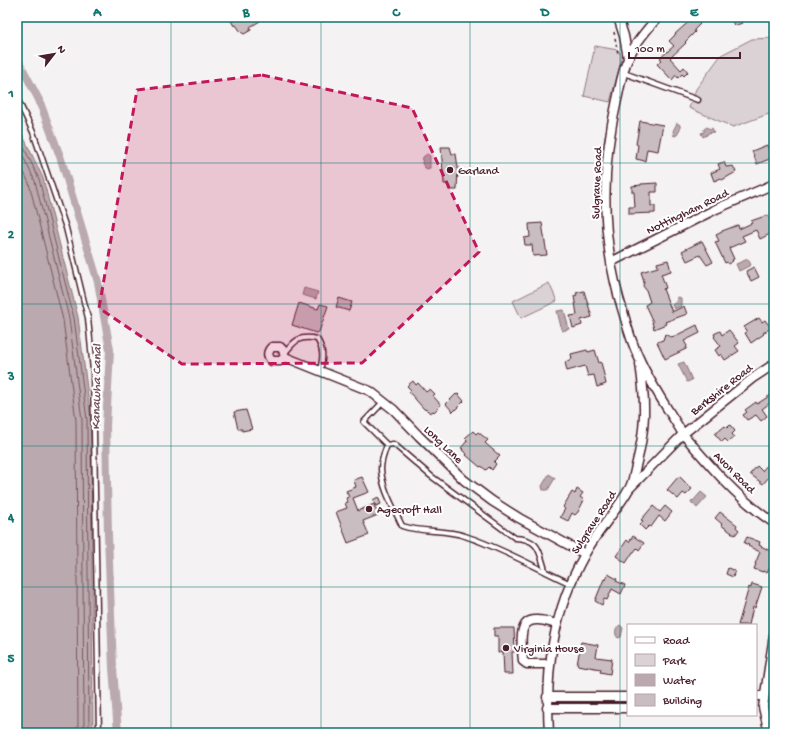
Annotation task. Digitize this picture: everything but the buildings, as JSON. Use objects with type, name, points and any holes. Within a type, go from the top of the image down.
[{"type":"street","points":[[618,17],[624,36],[628,58]]},
{"type":"street","name":"Sulgrave Road","points":[[549,733],[547,697],[550,664],[557,624],[564,600],[571,584],[585,554],[630,488],[683,434],[660,397],[639,358],[629,332],[618,298],[605,222],[604,203],[606,166],[612,122],[624,73],[628,58],[658,17]]},
{"type":"street","name":"Nottingham Road","points":[[611,262],[716,208],[774,184]]},
{"type":"street","name":"Long Lane","points":[[285,355],[370,391],[394,410],[464,480],[492,501],[519,518],[585,554]]},
{"type":"street","name":"Sulgrave Road","points":[[630,488],[640,450],[645,412],[644,391],[639,358]]},
{"type":"street","name":"Berkshire Road","points":[[683,434],[753,378],[774,364]]},
{"type":"street","name":"Avon Road","points":[[683,434],[705,461],[729,485],[749,504],[774,523]]},
{"type":"street","points":[[550,664],[527,664],[523,660],[522,635],[524,627],[529,622],[534,620],[557,624]]},
{"type":"street","points":[[769,733],[760,707],[760,696],[774,635]]},
{"type":"street","points":[[547,697],[627,697]]},
{"type":"street","points":[[547,708],[627,708]]},
{"type":"lane","points":[[624,73],[698,100]]},
{"type":"lane","points":[[17,98],[33,132],[66,228],[88,318],[93,371],[99,733]]},
{"type":"lane","points":[[285,355],[294,342],[303,337],[317,339],[322,347],[324,357],[320,371]]},
{"type":"lane","points":[[384,402],[364,422],[387,445]]},
{"type":"lane","points":[[387,445],[393,444],[396,446],[431,476],[515,538],[524,538],[533,541],[538,547],[545,570]]},
{"type":"lane","points":[[387,445],[383,456],[381,469],[386,488],[402,526],[413,529],[445,531],[465,536],[503,551],[536,568],[545,570],[571,584]]},
{"type":"path","points":[[614,32],[618,54]]},
{"type":"highlighted area","points":[[262,75],[412,108],[479,252],[362,363],[182,364],[99,308],[137,90]]},
{"type":"green space","points":[[774,38],[774,112],[733,127],[689,108],[696,89],[721,55],[752,39]]},
{"type":"green space","points":[[595,46],[618,50],[621,55],[621,62],[610,102],[584,96]]},
{"type":"green space","points":[[549,283],[557,301],[521,318],[513,301]]},
{"type":"water","points":[[17,123],[43,178],[78,317],[91,420],[93,733],[17,733]]},
{"type":"water","points":[[677,123],[680,125],[680,130],[677,135],[674,136],[673,131]]},
{"type":"water","points":[[707,127],[710,129],[712,128],[714,132],[708,133],[703,137],[701,133],[704,132],[704,129]]},
{"type":"water","points":[[427,154],[430,156],[430,168],[427,169],[422,163],[423,157]]},
{"type":"water","points":[[748,259],[751,265],[739,271],[736,264]]},
{"type":"water","points":[[304,288],[318,292],[316,299],[302,295]]},
{"type":"water","points":[[677,297],[681,298],[681,306],[674,309],[672,305],[676,302]]},
{"type":"water","points":[[564,310],[569,329],[562,331],[557,311]]},
{"type":"water","points":[[684,362],[692,380],[687,382],[678,364]]},
{"type":"water","points":[[549,474],[555,478],[548,490],[543,490],[542,486]]},
{"type":"water","points":[[701,492],[707,497],[697,508],[691,502]]},
{"type":"water","points":[[620,625],[623,628],[621,637],[618,638],[616,631]]},
{"type":"waterway","name":"Kanawha Canal","points":[[17,58],[39,100],[61,159],[98,282],[110,350],[106,426],[108,535],[113,668],[118,733]]},
{"type":"place","name":"Garland","points":[[450,170]]},
{"type":"place","name":"Agecroft Hall","points":[[369,509]]},
{"type":"place","name":"Virginia House","points":[[506,648]]}]
